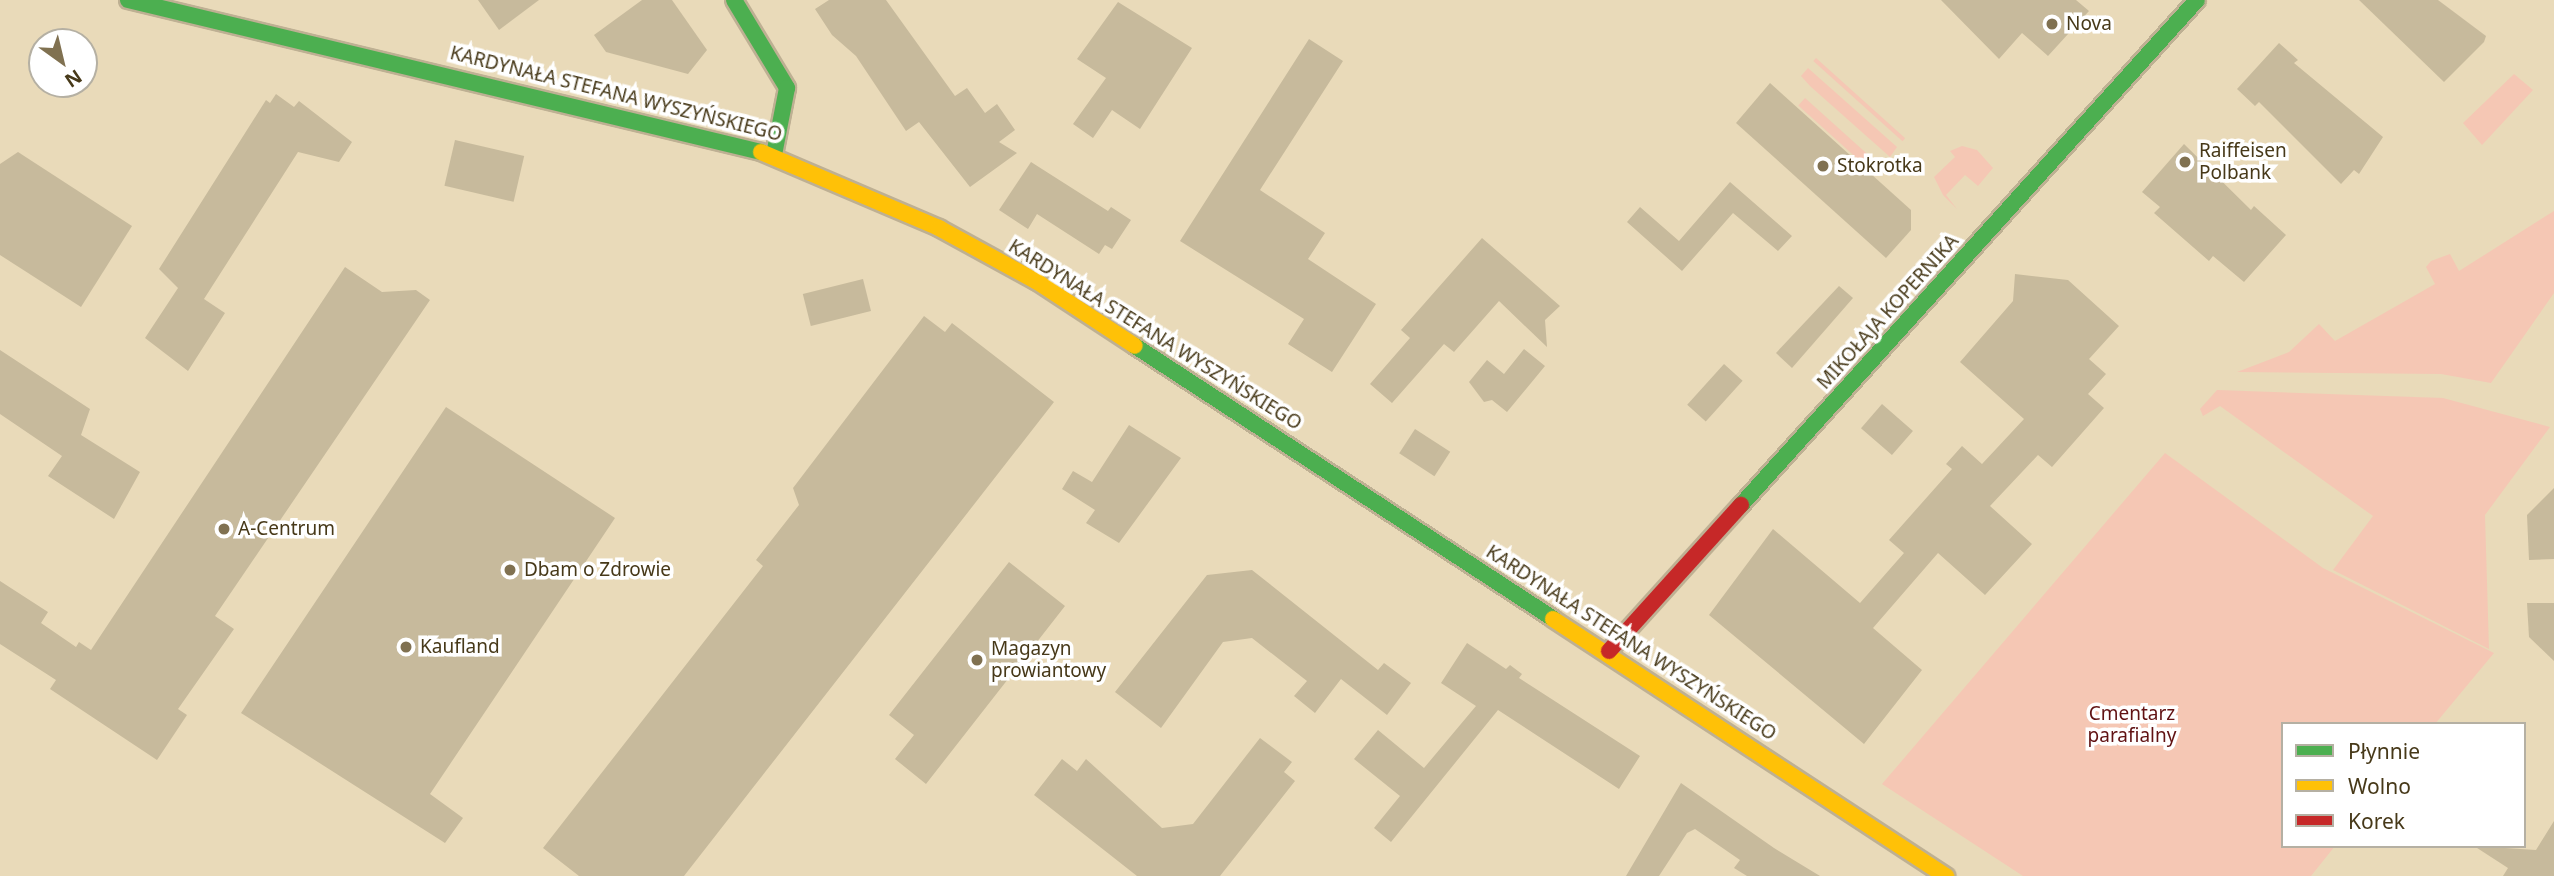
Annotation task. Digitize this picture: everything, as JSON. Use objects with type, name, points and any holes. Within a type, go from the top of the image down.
[{"type":"street","name":"KARDYNAŁA STEFANA WYSZYŃSKIEGO","points":[[128,0],[774,155],[939,228],[1035,281],[1609,651],[1946,876]]},
{"type":"street","points":[[734,0],[787,88],[774,155]]},
{"type":"street","name":"MIKOŁAJA KOPERNIKA","points":[[1609,651],[2197,0]]},
{"type":"green space","points":[[1816,58],[1905,138],[1903,141],[1813,61]]},
{"type":"green space","points":[[1808,68],[1897,147],[1890,157],[1810,86],[1801,76]]},
{"type":"green space","points":[[2514,74],[2533,90],[2482,145],[2463,123]]},
{"type":"green space","points":[[1805,98],[1881,166],[1874,174],[1798,105]]},
{"type":"green space","points":[[1962,146],[1977,150],[1993,168],[1978,186],[1965,175],[1946,195],[1957,209],[1943,195],[1934,177],[1955,157],[1950,151]]},
{"type":"green space","points":[[2554,211],[2554,293],[2491,383],[2441,374],[2237,372],[2289,352],[2319,324],[2335,341],[2435,284],[2426,267],[2431,261],[2450,254],[2459,271]]},
{"type":"green space","points":[[2217,390],[2443,398],[2550,427],[2485,515],[2489,649],[2333,570],[2373,516],[2220,406],[2203,416],[2200,409]]},
{"type":"green space","name":"Cmentarz parafialny","points":[[2165,453],[2323,568],[2494,653],[2437,722],[2281,722],[2281,848],[2333,848],[2311,876],[2023,876],[1882,784]]},
{"type":"building","points":[[478,0],[539,0],[499,30]]},
{"type":"building","points":[[642,0],[672,0],[707,50],[688,74],[606,52],[594,35]]},
{"type":"building","points":[[829,0],[886,0],[955,96],[967,88],[985,113],[997,104],[1015,130],[999,142],[1017,153],[970,187],[919,122],[906,131],[856,56],[832,35],[815,9]]},
{"type":"building","points":[[1941,0],[2076,0],[2089,11],[2048,56],[2022,33],[1999,59]]},
{"type":"building","points":[[2359,0],[2438,0],[2486,36],[2484,42],[2444,82]]},
{"type":"building","points":[[1118,2],[1192,48],[1140,129],[1112,110],[1093,138],[1073,124],[1106,78],[1077,59]]},
{"type":"building","points":[[1309,39],[1343,61],[1260,190],[1325,233],[1308,259],[1376,304],[1332,372],[1288,344],[1304,319],[1180,241]]},
{"type":"building","points":[[2279,43],[2298,60],[2294,63],[2383,137],[2359,174],[2354,170],[2341,184],[2259,102],[2255,106],[2237,89]]},
{"type":"building","name":"Stokrotka","points":[[1770,83],[1911,210],[1911,230],[1886,258],[1736,123]]},
{"type":"building","points":[[276,94],[294,107],[299,101],[352,142],[339,162],[298,152],[204,299],[225,313],[188,371],[145,338],[178,288],[159,269],[266,100],[270,103]]},
{"type":"building","points":[[455,140],[524,156],[514,202],[444,186]]},
{"type":"building","points":[[2184,144],[2251,210],[2254,206],[2286,235],[2244,282],[2213,256],[2209,261],[2154,213],[2160,207],[2142,192]]},
{"type":"building","points":[[18,152],[132,226],[81,307],[0,255],[0,164]]},
{"type":"building","points":[[1031,162],[1108,211],[1111,207],[1131,220],[1112,249],[1105,245],[1099,254],[1037,214],[1028,229],[999,210]]},
{"type":"building","points":[[1730,182],[1792,236],[1778,251],[1733,213],[1682,271],[1627,222],[1640,207],[1679,241]]},
{"type":"building","points":[[1482,238],[1560,306],[1545,320],[1547,347],[1499,301],[1454,352],[1444,344],[1392,403],[1370,384],[1410,338],[1401,330]]},
{"type":"building","name":"A-Centrum","points":[[345,267],[382,292],[416,290],[430,300],[215,616],[234,629],[178,709],[187,715],[157,760],[50,689],[56,680],[0,644],[0,581],[48,612],[41,623],[76,647],[79,642],[91,650]]},
{"type":"building","points":[[2015,274],[2068,280],[2119,326],[2089,359],[2106,374],[2088,394],[2104,408],[2052,467],[2038,455],[1990,506],[2032,544],[1985,595],[1938,553],[1873,628],[1922,670],[1864,744],[1709,615],[1773,529],[1860,603],[1904,553],[1889,540],[1952,469],[1946,464],[1962,446],[1982,464],[2024,419],[1960,362],[2013,301]]},
{"type":"building","points":[[863,279],[871,311],[811,326],[803,294]]},
{"type":"building","points":[[1839,286],[1853,298],[1792,368],[1776,353]]},
{"type":"building","points":[[924,316],[945,332],[952,323],[1054,402],[684,876],[579,876],[543,848],[763,566],[756,560],[799,505],[793,488]]},
{"type":"building","points":[[1524,349],[1545,366],[1507,412],[1492,400],[1484,402],[1469,382],[1487,360],[1504,374]]},
{"type":"building","points":[[0,350],[90,409],[81,435],[140,472],[114,519],[48,476],[62,456],[0,414]]},
{"type":"building","points":[[1724,364],[1743,381],[1706,422],[1687,405]]},
{"type":"building","points":[[1882,404],[1913,431],[1892,455],[1861,428]]},
{"type":"building","name":"Kaufland","points":[[446,407],[615,518],[430,794],[463,818],[445,843],[241,713]]},
{"type":"building","points":[[1129,425],[1181,458],[1119,543],[1086,523],[1095,510],[1062,489],[1073,471],[1092,482]]},
{"type":"building","points":[[1415,429],[1450,452],[1434,476],[1399,453]]},
{"type":"building","points":[[2554,488],[2554,559],[2529,560],[2527,515]]},
{"type":"building","name":"Magazyn prowiantowy","points":[[1009,562],[1065,606],[926,784],[895,759],[914,735],[889,715]]},
{"type":"building","points":[[1252,570],[1378,670],[1384,663],[1411,683],[1387,715],[1341,679],[1315,713],[1294,696],[1307,681],[1252,638],[1223,642],[1161,728],[1115,692],[1207,575]]},
{"type":"building","points":[[2527,603],[2554,603],[2554,661],[2529,637]]},
{"type":"building","points":[[1467,643],[1506,669],[1510,665],[1522,674],[1519,678],[1640,756],[1619,789],[1498,710],[1391,842],[1374,828],[1400,796],[1354,759],[1378,730],[1424,768],[1476,706],[1441,683]]},
{"type":"building","points":[[1260,738],[1292,762],[1284,772],[1295,781],[1220,876],[1137,876],[1034,795],[1062,759],[1077,771],[1086,759],[1162,828],[1193,824]]},
{"type":"building","points":[[1681,783],[1774,848],[1820,876],[1747,876],[1734,868],[1740,860],[1695,829],[1687,833],[1659,876],[1626,876]]},
{"type":"building","points":[[2554,821],[2554,876],[2503,876],[2508,868],[2477,848],[2505,848],[2536,850]]},
{"type":"traffic: fast","points":[[128,0],[761,152]]},
{"type":"traffic: fast","points":[[734,0],[787,88],[774,155]]},
{"type":"traffic: fast","points":[[1741,505],[2197,0]]},
{"type":"traffic: fast","points":[[1135,346],[1553,619]]},
{"type":"traffic: slow","points":[[761,152],[939,228],[1036,281],[1135,346]]},
{"type":"traffic: slow","points":[[1553,619],[1946,876]]},
{"type":"traffic: jam","points":[[1609,651],[1741,505]]},
{"type":"place","name":"Nova","points":[[2052,24]]},
{"type":"place","name":"Raiffeisen Polbank","points":[[2185,162]]},
{"type":"place","name":"Stokrotka","points":[[1823,166]]},
{"type":"place","name":"A-Centrum","points":[[224,529]]},
{"type":"place","name":"Dbam o Zdrowie","points":[[510,570]]},
{"type":"place","name":"Kaufland","points":[[406,647]]},
{"type":"place","name":"Magazyn prowiantowy","points":[[977,660]]}]
